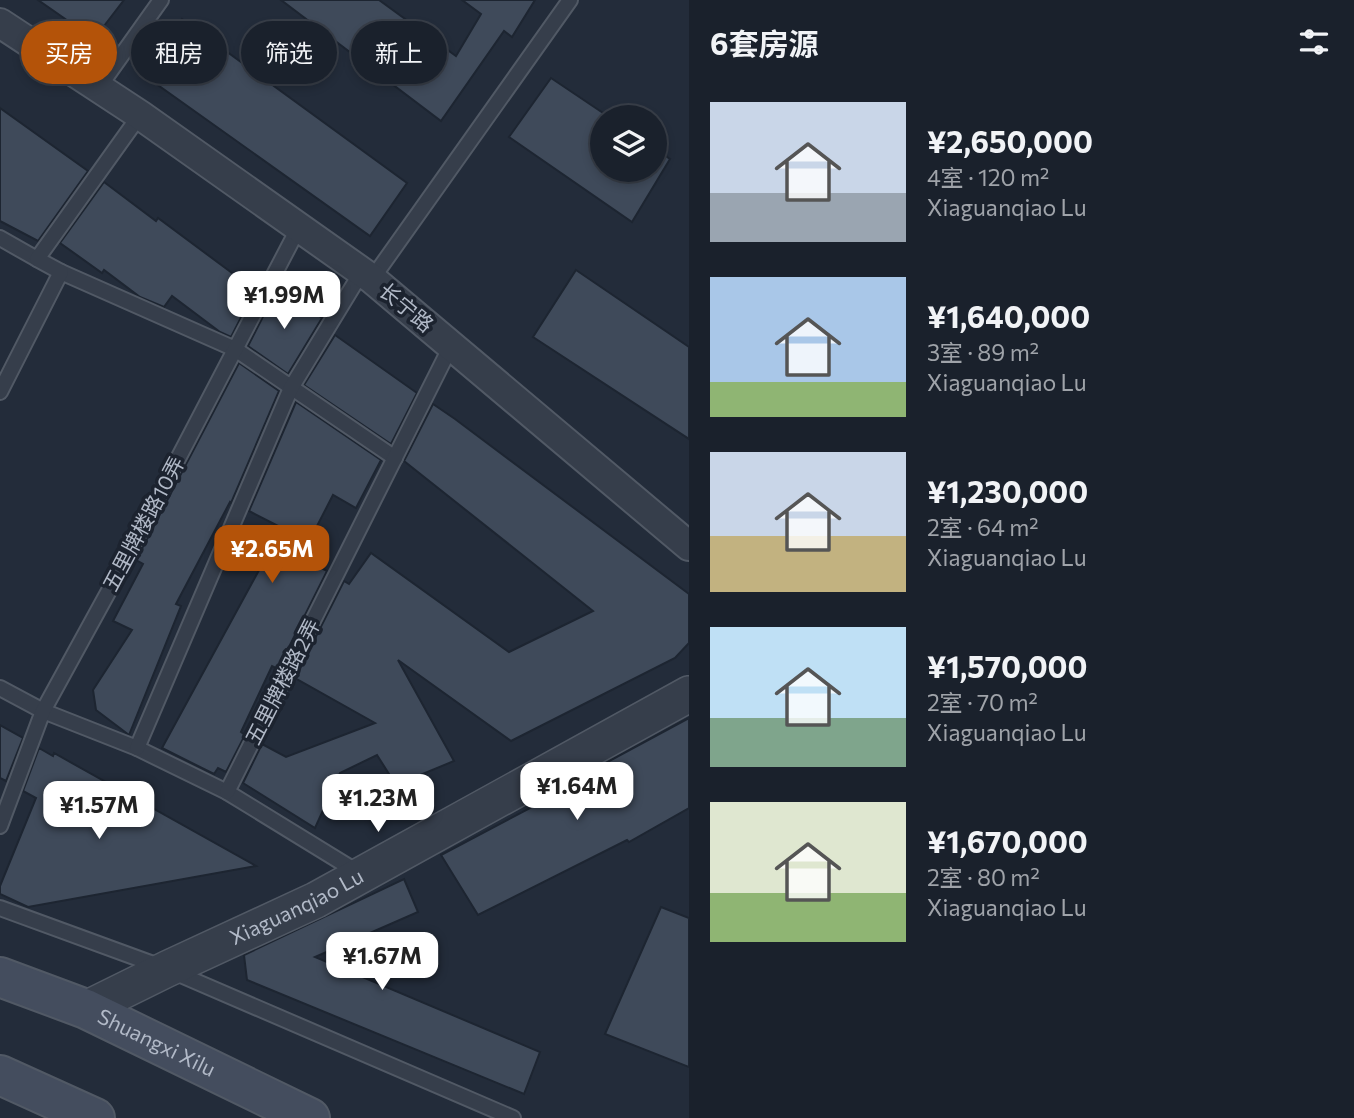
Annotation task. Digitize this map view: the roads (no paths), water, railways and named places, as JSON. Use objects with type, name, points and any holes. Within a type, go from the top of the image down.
[{"type":"main road","name":"Shuangxi Xilu","points":[[0,977],[86,1010],[310,1118]]},
{"type":"main road","points":[[0,1075],[96,1118]]},
{"type":"street","name":"长宁路","points":[[0,23],[140,115],[366,276],[689,546]]},
{"type":"street","name":"Xiaguanqiao Lu","points":[[86,1010],[316,900],[689,694]]},
{"type":"lane","points":[[99,87],[162,0]]},
{"type":"lane","points":[[137,748],[291,388],[366,276],[570,0]]},
{"type":"lane","points":[[37,259],[140,115]]},
{"type":"lane","name":"五里牌楼路10弄","points":[[0,826],[43,712],[299,227]]},
{"type":"lane","points":[[0,238],[61,272],[235,349],[395,458]]},
{"type":"lane","points":[[0,392],[61,272]]},
{"type":"lane","name":"五里牌楼路2弄","points":[[228,792],[451,346]]},
{"type":"lane","points":[[0,356],[13,365]]},
{"type":"lane","points":[[0,688],[43,712],[137,748],[228,792],[362,875]]},
{"type":"lane","points":[[0,908],[167,969],[513,1118]]}]
